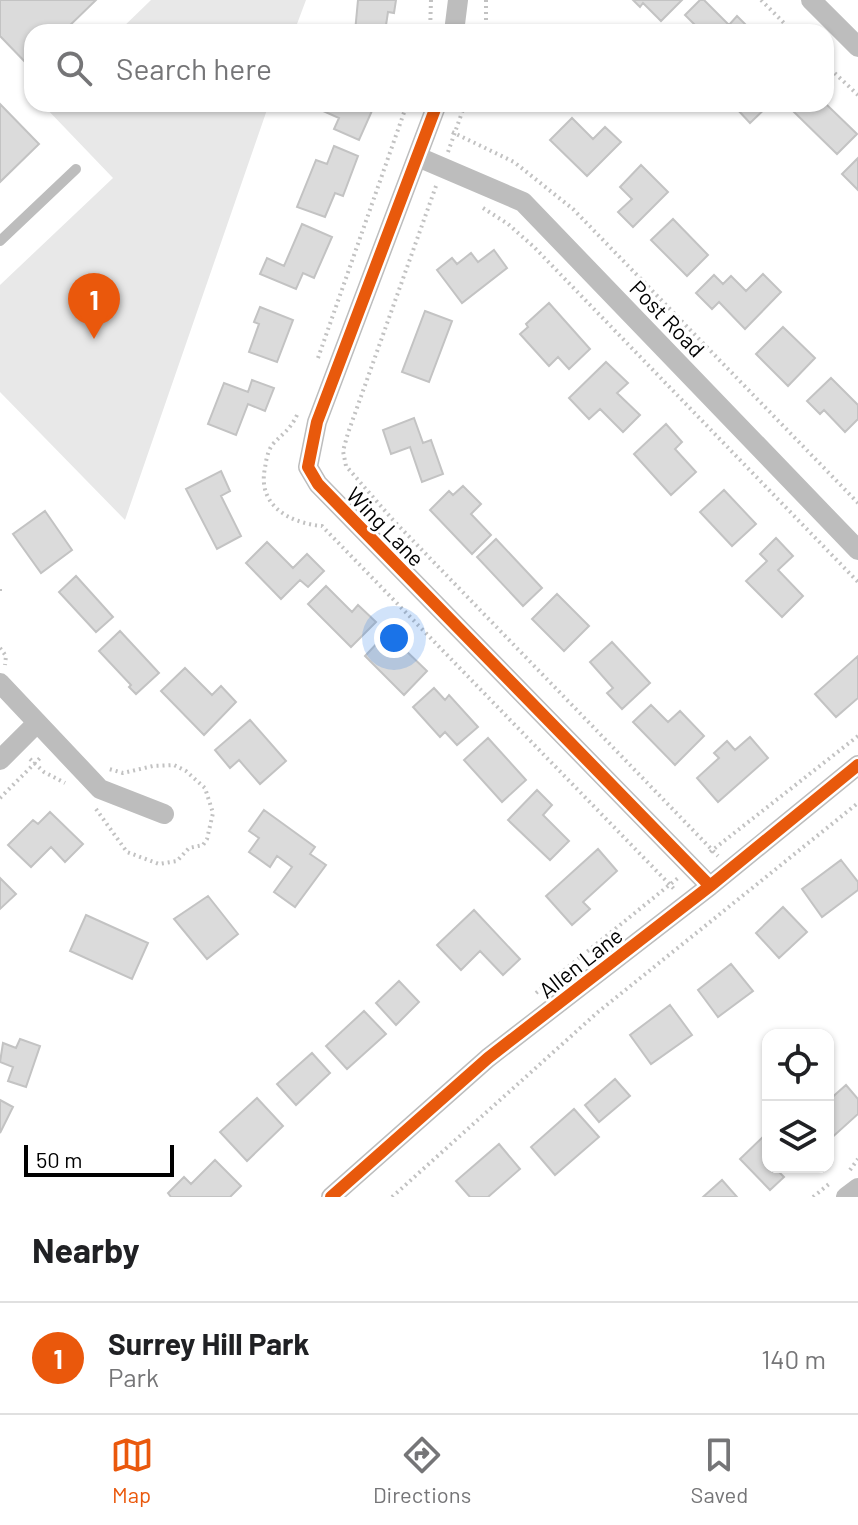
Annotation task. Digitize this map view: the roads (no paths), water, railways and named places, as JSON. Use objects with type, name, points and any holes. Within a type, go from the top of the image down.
[{"type":"street","points":[[455,24],[458,0]]},
{"type":"street","points":[[811,0],[858,47]]},
{"type":"street","name":"Wing Lane","points":[[434,112],[317,422],[308,467],[318,484],[710,886]]},
{"type":"street","name":"Post Road","points":[[418,157],[523,202],[858,550]]},
{"type":"street","points":[[0,683],[100,789],[164,814]]},
{"type":"street","points":[[0,760],[36,724]]},
{"type":"street","name":"Allen Lane","points":[[331,1197],[488,1058],[710,886],[858,765]]},
{"type":"street","points":[[846,1197],[858,1188]]},
{"type":"lane","points":[[0,241],[76,169]]},
{"type":"place","name":"Surrey Hill Park","points":[[94,339]]}]
